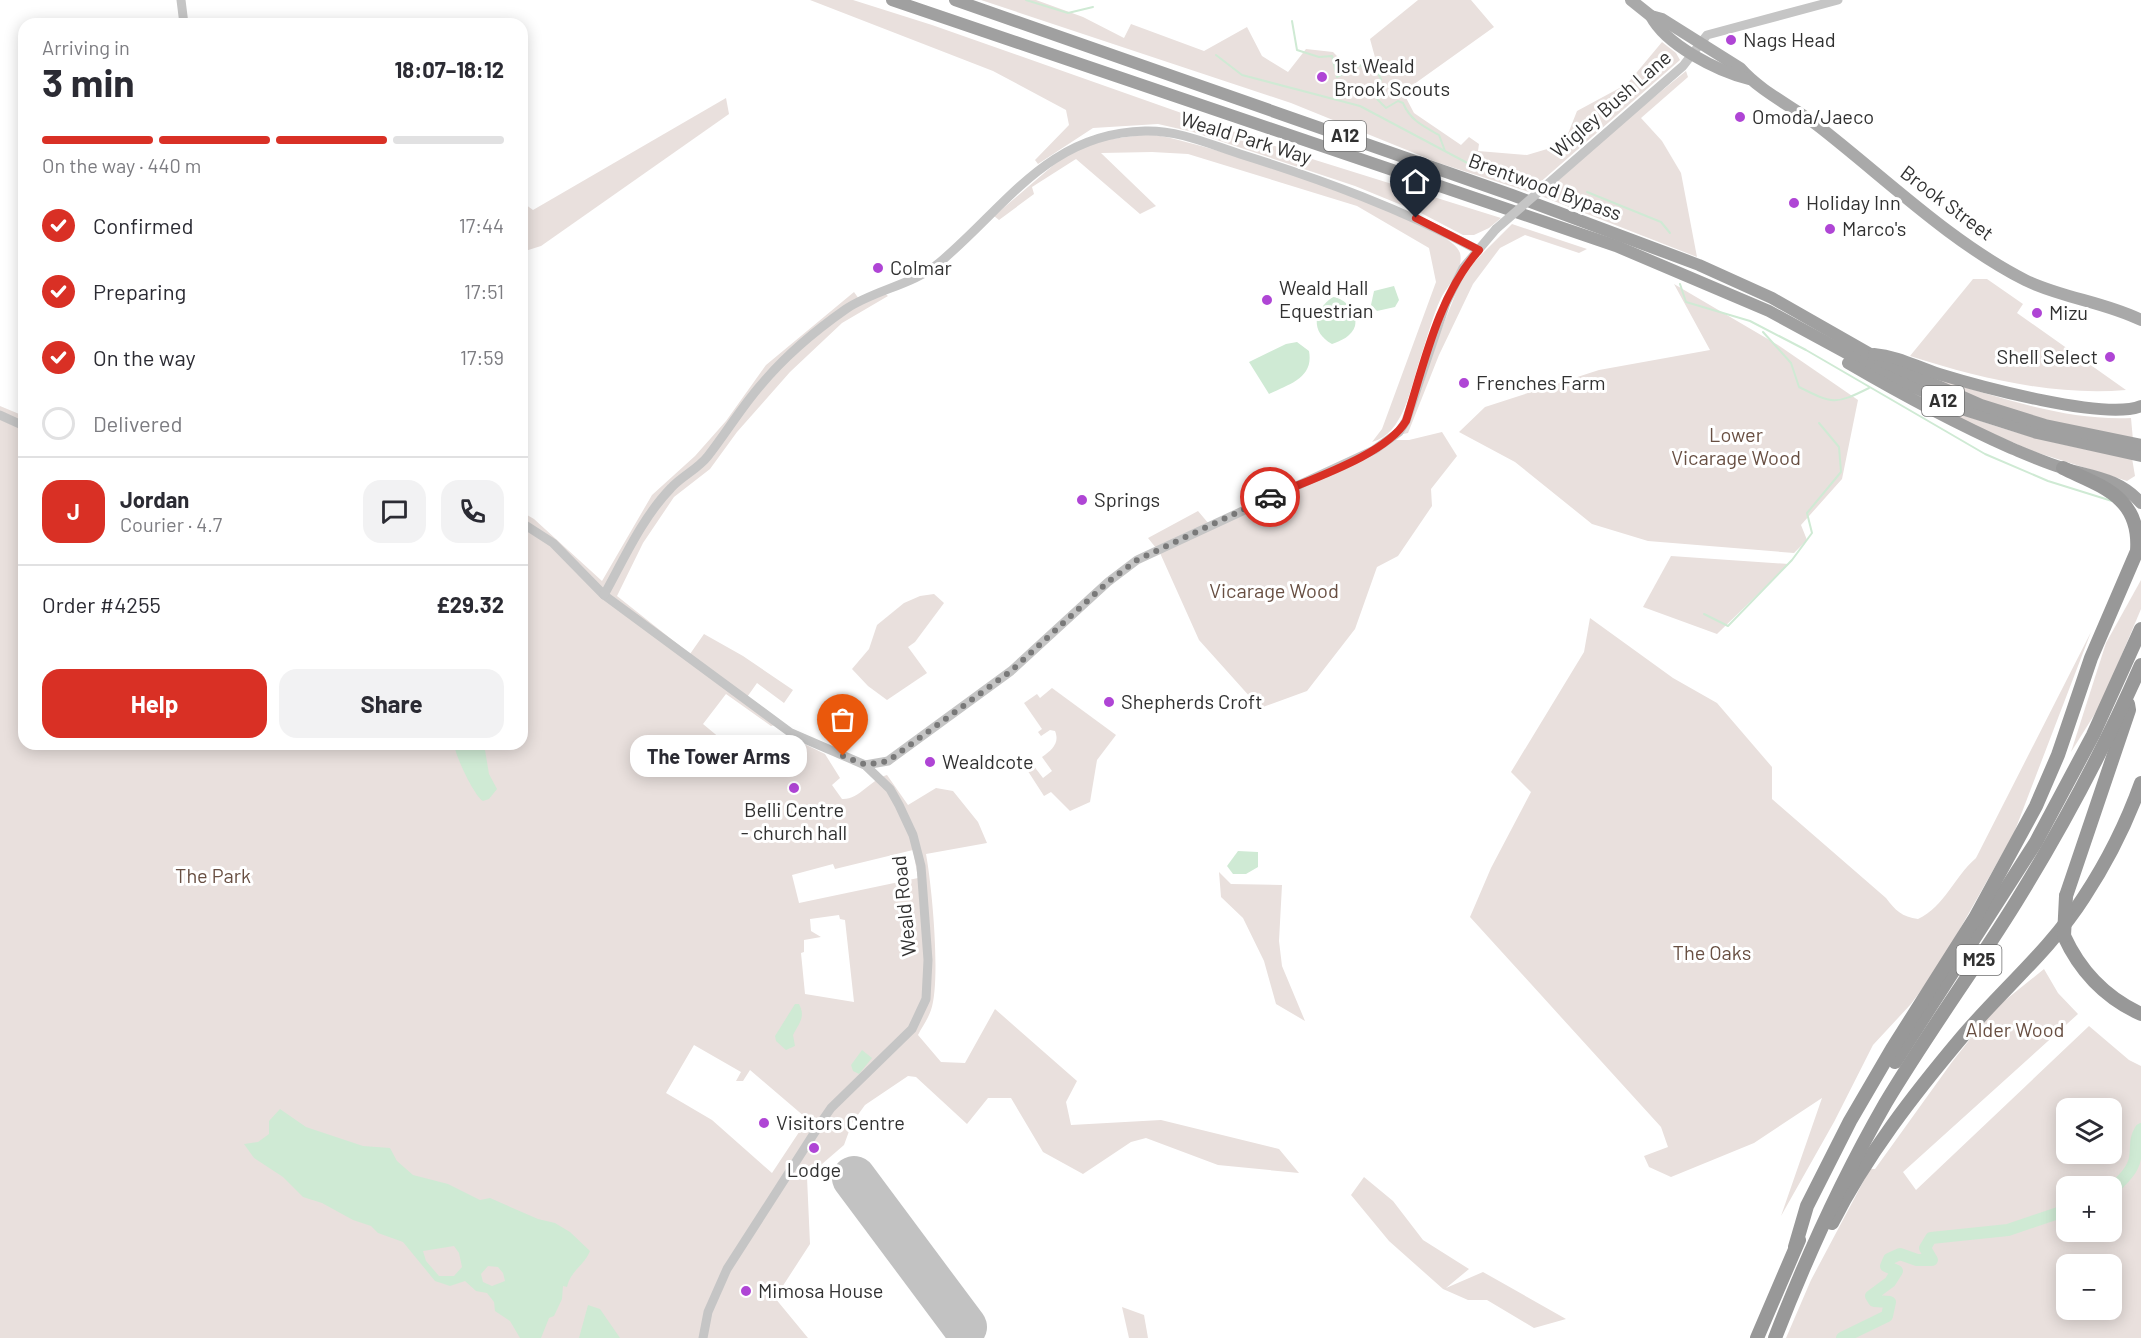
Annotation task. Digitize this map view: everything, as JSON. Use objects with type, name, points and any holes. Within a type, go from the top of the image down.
[{"type":"highway","name":"Brentwood Bypass","points":[[892,0],[1616,246],[1768,311]]},
{"type":"highway","name":"Brentwood Bypass","points":[[956,0],[1512,195],[1690,261],[1772,298],[1871,354]]},
{"type":"highway","name":"A12","points":[[1768,311],[1885,374],[1962,409],[2037,433],[2141,456]]},
{"type":"highway","name":"A12","points":[[1768,311],[1809,340],[1897,391],[1987,437],[2063,468],[2111,480],[2130,491],[2141,503]]},
{"type":"highway","name":"A12","points":[[1871,354],[1890,355],[1965,382],[2068,404],[2122,410],[2141,406]]},
{"type":"highway","name":"A12","points":[[1871,354],[1934,386],[1981,405],[2045,425],[2141,445]]},
{"type":"highway","name":"M25","points":[[1963,957],[2025,835],[2058,755],[2091,658],[2137,551],[2138,520],[2129,503],[2115,490],[2063,468]]},
{"type":"highway","name":"M25","points":[[2112,609],[2141,565]]},
{"type":"highway","name":"M25","points":[[1757,1338],[1826,1183],[1876,1093],[2024,863],[2062,796],[2108,704],[2141,629]]},
{"type":"highway","name":"M25","points":[[1775,1338],[1836,1196],[1879,1115],[2050,845],[2090,773],[2141,665]]},
{"type":"highway","name":"M25","points":[[2128,693],[2129,710],[2066,896],[2064,936],[2073,956],[2093,981],[2141,1014]]},
{"type":"highway","name":"M25","points":[[1811,1251],[1827,1233],[1880,1144],[1939,1067],[2053,938],[2084,897],[2113,846],[2141,783]]},
{"type":"highway","name":"M25","points":[[1796,1247],[1807,1206],[1850,1121],[1974,918],[2036,806]]},
{"type":"main road","name":"Brook Street","points":[[1631,0],[1651,16],[1657,27],[1737,76],[1750,79],[1800,113],[1997,264],[2043,288],[2141,320]]},
{"type":"street","points":[[181,0],[182,18]]},
{"type":"street","name":"Wigley Bush Lane","points":[[1479,250],[1496,229],[1677,72],[1707,35],[1838,0]]},
{"type":"street","name":"Weald Park Way","points":[[604,595],[643,525],[671,488],[706,459],[761,385],[787,358],[848,308],[938,264],[1016,188],[1047,163],[1072,147],[1099,137],[1132,132],[1174,133],[1299,173],[1386,205],[1431,224],[1479,250]]},
{"type":"street","points":[[866,765],[885,763],[1011,671],[1108,582],[1137,560],[1226,516],[1374,450],[1399,432],[1406,421],[1446,303],[1463,268],[1479,250]]},
{"type":"street","points":[[0,415],[18,423]]},
{"type":"street","name":"Weald Road","points":[[528,527],[553,543],[604,595],[791,733],[866,765],[890,789],[913,835],[921,866],[928,960],[926,999],[912,1029],[831,1108],[822,1121],[727,1269],[708,1312],[704,1338]]},
{"type":"street","points":[[883,782],[885,763]]},
{"type":"green space","points":[[810,0],[853,0],[932,25],[1312,159],[1501,218],[1489,228],[1474,235],[1463,235],[1421,213],[1355,186],[1193,132],[1158,124],[1093,128],[1038,164],[1035,160],[1069,125],[1066,110],[993,71]]},
{"type":"green space","points":[[981,0],[1036,0],[1083,17],[1124,38],[1131,24],[1204,51],[1247,27],[1262,56],[1288,72],[1306,49],[1333,52],[1348,67],[1376,61],[1370,39],[1418,0],[1471,0],[1494,27],[1403,92],[1414,113],[1461,145],[1469,137],[1479,144],[1478,151],[1527,155],[1564,144],[1577,111],[1627,84],[1662,42],[1676,53],[1680,60],[1529,192],[1439,163],[1291,103]]},
{"type":"green space","points":[[1686,71],[1688,77],[1641,118],[1662,141],[1681,173],[1697,257],[1541,196],[1627,119]]},
{"type":"green space","points":[[726,98],[729,114],[541,246],[528,250],[528,206],[533,210]]},
{"type":"green space","points":[[1149,134],[1263,165],[1369,202],[1414,221],[1446,239],[1460,253],[1460,265],[1435,313],[1405,408],[1392,429],[1383,437],[1372,442],[1382,429],[1436,282],[1429,248],[1357,206],[1188,154],[1101,153],[1156,206],[1140,214],[1076,159],[1032,187],[1034,194],[999,220],[994,216],[1064,156],[1096,141]]},
{"type":"green space","points":[[1512,224],[1587,249],[1579,253],[1525,235],[1500,248],[1473,284],[1439,355],[1408,433],[1399,435],[1460,283],[1470,266]]},
{"type":"green space","points":[[1973,279],[1987,279],[2023,304],[2017,313],[2126,390],[2071,390],[2016,384],[1910,356]]},
{"type":"green space","name":"Lower Vicarage Wood","points":[[1674,284],[1778,345],[1858,400],[1842,479],[1801,525],[1807,540],[1794,553],[1648,541],[1592,524],[1515,462],[1459,432],[1485,407],[1599,370],[1710,350]]},
{"type":"green space","name":"The Park","points":[[881,290],[888,296],[842,323],[790,372],[737,432],[710,469],[674,497],[643,543],[617,596],[690,654],[704,634],[743,656],[793,690],[784,703],[757,683],[745,700],[778,724],[771,726],[726,694],[703,724],[750,763],[792,738],[825,754],[840,778],[832,785],[842,799],[854,796],[887,775],[908,805],[936,788],[953,791],[978,822],[987,843],[926,854],[933,910],[935,978],[931,1010],[918,1035],[941,1062],[965,1063],[995,1009],[1077,1081],[1066,1102],[1071,1125],[1161,1120],[1279,1149],[1299,1173],[1218,1165],[1146,1138],[1131,1142],[1083,1174],[1043,1152],[1011,1098],[988,1098],[967,1124],[916,1077],[908,1076],[865,1105],[852,1123],[844,1145],[807,1177],[810,1244],[775,1298],[808,1338],[0,1338],[0,406],[18,414],[18,750],[528,750],[528,516],[602,581],[652,495],[695,456],[726,421],[766,365],[854,292],[859,299]],"holes":[[[913,850],[918,878],[799,903],[792,875],[833,864],[835,869]],[[839,915],[840,919],[845,920],[854,1002],[805,994],[801,953],[804,952],[804,940],[821,937],[811,931],[810,919]],[[694,1045],[741,1072],[736,1081],[743,1081],[750,1070],[805,1117],[809,1117],[772,1173],[712,1120],[666,1093]]]},
{"type":"green space","points":[[1937,379],[2057,412],[2106,418],[2131,418],[2133,440],[2068,426],[1983,402]]},
{"type":"green space","points":[[1959,413],[2044,440],[2132,458],[2135,476],[2127,481],[2032,451],[1957,418]]},
{"type":"green space","name":"Vicarage Wood","points":[[1442,432],[1457,456],[1431,489],[1432,506],[1398,556],[1377,567],[1355,629],[1307,691],[1260,708],[1199,640],[1160,553],[1148,538],[1198,511],[1209,524],[1388,440],[1409,440]]},
{"type":"green space","points":[[1671,556],[1789,564],[1717,634],[1643,607]]},
{"type":"green space","points":[[2141,580],[2141,609],[2101,704],[2071,752],[2106,643]]},
{"type":"green space","points":[[934,594],[944,603],[915,642],[908,647],[927,673],[887,700],[868,686],[852,669],[869,649],[877,625],[904,603],[920,596]]},
{"type":"green space","name":"The Oaks","points":[[1590,618],[1673,678],[1717,703],[1772,767],[1772,799],[1903,915],[1918,919],[1935,907],[1976,858],[2091,632],[2014,833],[1939,966],[1911,1004],[1873,1045],[1834,1122],[1781,1216],[1822,1098],[1754,1143],[1671,1177],[1649,1167],[1644,1156],[1668,1147],[1661,1127],[1470,917],[1491,868],[1531,792],[1511,772],[1584,652]]},
{"type":"green space","points":[[1052,688],[1116,735],[1097,760],[1090,802],[1070,811],[1051,792],[1044,796],[1024,765],[1030,761],[1043,778],[1052,771],[1042,757],[1054,746],[1055,731],[1050,730],[1041,736],[1038,732],[1042,729],[1024,703],[1037,694],[1040,698]]},
{"type":"green space","points":[[1219,872],[1231,884],[1282,885],[1279,941],[1282,966],[1305,1021],[1276,1004],[1264,961],[1243,918],[1221,897]]},
{"type":"green space","name":"Alder Wood","points":[[2044,969],[2058,993],[2078,1014],[1903,1172],[1916,1190],[2089,1026],[2129,1060],[2141,1066],[2141,1338],[1786,1338],[1811,1280],[1870,1169],[1875,1169],[1952,1062],[1993,1010]]},
{"type":"green space","points":[[1364,1177],[1393,1201],[1423,1240],[1469,1269],[1446,1288],[1483,1272],[1566,1319],[1534,1328],[1487,1300],[1468,1300],[1443,1289],[1389,1241],[1351,1195]]},
{"type":"green space","points":[[1122,1307],[1144,1315],[1148,1338],[1129,1338]]},
{"type":"shaded area","points":[[1394,286],[1399,300],[1395,307],[1377,311],[1371,305],[1374,291]]},
{"type":"shaded area","points":[[1333,297],[1342,300],[1350,307],[1355,316],[1355,326],[1349,335],[1332,344],[1320,333],[1317,321],[1321,308]]},
{"type":"shaded area","points":[[1297,342],[1309,351],[1308,368],[1292,383],[1269,394],[1249,362],[1286,344]]},
{"type":"shaded area","points":[[455,750],[485,750],[489,774],[497,789],[489,799],[483,801],[479,798],[461,766]]},
{"type":"shaded area","points":[[1238,851],[1258,852],[1258,867],[1246,874],[1233,874],[1227,866]]},
{"type":"shaded area","points":[[795,1004],[799,1004],[802,1016],[793,1035],[795,1046],[786,1050],[776,1041],[775,1036]]},
{"type":"shaded area","points":[[862,1050],[872,1058],[859,1074],[853,1071],[851,1065]]},
{"type":"shaded area","points":[[280,1109],[306,1127],[363,1146],[390,1148],[397,1161],[413,1175],[448,1184],[480,1200],[490,1198],[538,1219],[555,1223],[570,1232],[590,1251],[571,1276],[567,1287],[563,1286],[562,1299],[554,1316],[549,1318],[541,1338],[520,1338],[510,1321],[495,1311],[494,1302],[487,1293],[476,1291],[465,1281],[450,1286],[435,1281],[403,1242],[378,1233],[371,1226],[353,1220],[322,1203],[303,1197],[283,1177],[254,1158],[244,1144],[258,1142],[269,1134],[269,1121]],"holes":[[[454,1246],[459,1253],[462,1267],[454,1276],[439,1276],[426,1261],[423,1251]],[[488,1266],[498,1267],[505,1281],[492,1286],[483,1282],[481,1274]]]},
{"type":"shaded area","points":[[588,1305],[600,1309],[620,1338],[579,1338]]},
{"type":"waterway","points":[[1026,0],[1068,13],[1093,7]]},
{"type":"waterway","points":[[1292,21],[1297,50],[1319,57],[1332,56],[1337,77],[1358,66],[1373,64],[1381,79],[1377,99],[1386,108],[1398,101],[1403,103],[1413,118],[1439,135],[1445,151]]},
{"type":"waterway","points":[[1216,55],[1242,75],[1360,106],[1473,166],[1518,176]]},
{"type":"waterway","points":[[1587,192],[1661,222],[1670,233]]},
{"type":"waterway","points":[[1680,284],[1686,302],[1750,321],[1806,350],[1985,454],[2048,481],[2112,501]]},
{"type":"waterway","points":[[1763,332],[1791,363],[1799,387],[1820,397],[1834,400],[1841,400],[1869,388]]},
{"type":"waterway","points":[[1704,614],[1728,626],[1792,560],[1812,533],[1807,513],[1841,472],[1839,447],[1819,423]]},
{"type":"waterway","points":[[2122,1180],[2132,1167],[2141,1129]]},
{"type":"waterway","points":[[1842,1338],[1887,1316],[1890,1302],[1874,1301],[1871,1296],[1890,1282],[1897,1271],[1886,1266],[1889,1259],[1900,1254],[1917,1260],[1932,1260],[1925,1248],[1931,1238],[2008,1230],[2056,1214]]},
{"type":"runway","points":[[854,1178],[965,1327]]},
{"type":"way so far","points":[[843,756],[866,765],[885,763],[1021,663],[1108,582],[1137,560],[1270,497]]},
{"type":"place","name":"Nags Head","points":[[1731,40]]},
{"type":"place","name":"1st Weald Brook Scouts","points":[[1322,77]]},
{"type":"place","name":"Omoda/Jaeco","points":[[1740,117]]},
{"type":"place","name":"Holiday Inn","points":[[1794,203]]},
{"type":"place","name":"Marco's","points":[[1830,229]]},
{"type":"place","name":"Colmar","points":[[878,268]]},
{"type":"place","name":"Weald Hall Equestrian","points":[[1267,300]]},
{"type":"place","name":"Mizu","points":[[2037,313]]},
{"type":"place","name":"Shell Select","points":[[2110,357]]},
{"type":"place","name":"Frenches Farm","points":[[1464,383]]},
{"type":"place","name":"Springs","points":[[1082,500]]},
{"type":"place","name":"Shepherds Croft","points":[[1109,702]]},
{"type":"place","name":"The Tower Arms","points":[[843,756]]},
{"type":"place","name":"Wealdcote","points":[[930,762]]},
{"type":"place","name":"Belli Centre - church hall","points":[[794,788]]},
{"type":"place","name":"Visitors Centre","points":[[764,1123]]},
{"type":"place","name":"Lodge","points":[[814,1148]]},
{"type":"place","name":"Mimosa House","points":[[746,1291]]},
{"type":"route","points":[[1270,497],[1374,450],[1399,432],[1406,421],[1446,303],[1463,268],[1479,250],[1416,218]]}]
